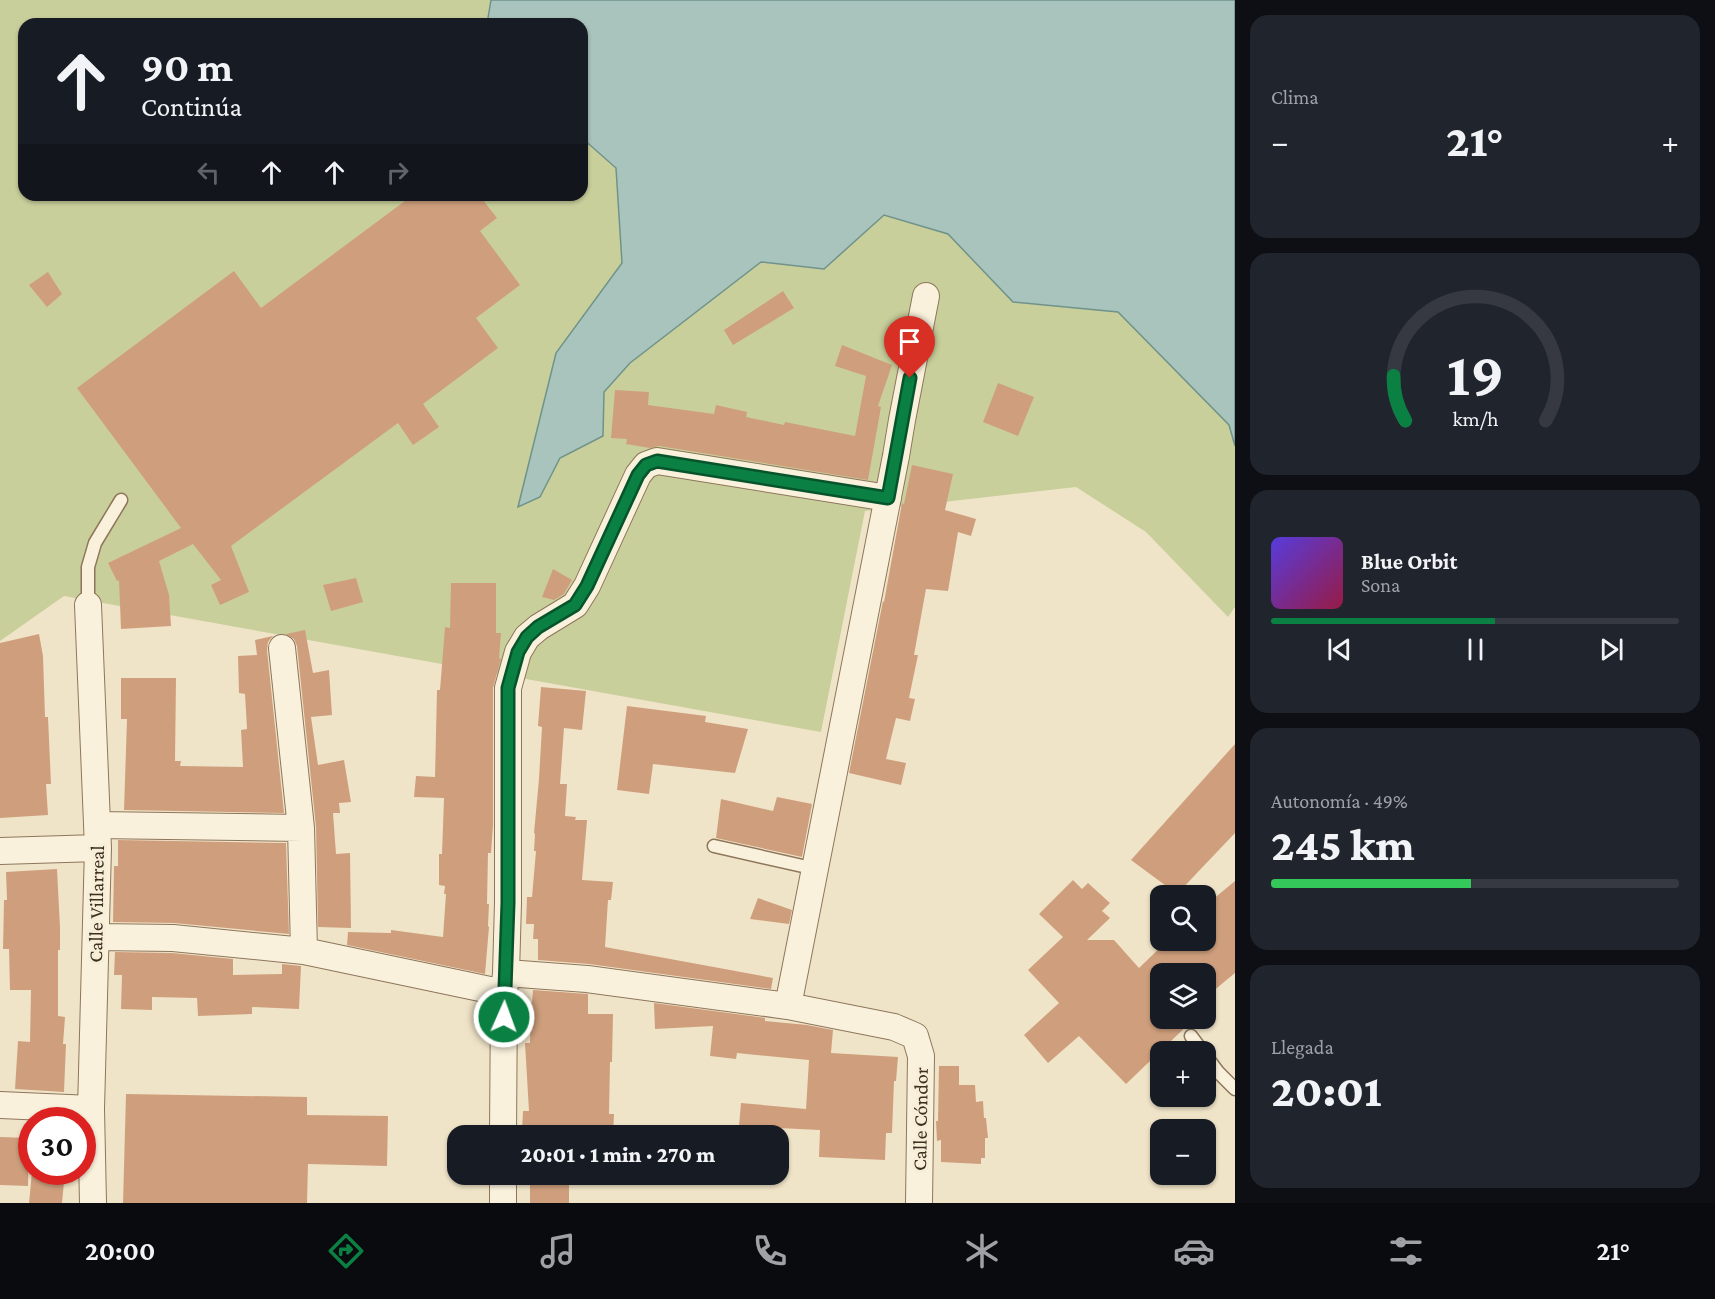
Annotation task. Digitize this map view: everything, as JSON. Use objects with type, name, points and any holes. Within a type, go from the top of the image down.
[{"type":"street","points":[[97,937],[173,938],[304,951],[505,983],[586,979],[788,1006],[926,296]]},
{"type":"street","points":[[503,1125],[508,688],[518,652],[527,637],[538,627],[575,605],[587,586],[638,475],[646,465],[657,461],[888,498]]},
{"type":"street","name":"Calle Villarreal","points":[[88,605],[97,836],[97,937],[91,1107]]},
{"type":"street","points":[[282,648],[301,828],[304,951]]},
{"type":"street","points":[[0,851],[97,836],[301,828]]},
{"type":"street","name":"Calle Cóndor","points":[[788,1006],[894,1027],[915,1036],[921,1056],[919,1203]]},
{"type":"street","points":[[0,1105],[46,1107]]},
{"type":"street","name":"Calle Villarreal","points":[[93,1185],[93,1203]]},
{"type":"street","points":[[503,1185],[503,1203]]},
{"type":"lane","points":[[88,605],[88,567],[95,543],[121,500]]},
{"type":"lane","points":[[714,846],[816,869]]},
{"type":"lane","points":[[1191,1036],[1195,1041]]},
{"type":"lane","points":[[1216,1069],[1235,1089]]},
{"type":"green space","points":[[0,0],[491,0],[488,18],[18,18],[18,201],[588,201],[588,143],[616,167],[622,263],[556,353],[518,507],[540,497],[560,458],[603,436],[604,392],[630,363],[761,261],[824,269],[884,215],[948,234],[1013,302],[1118,312],[1229,425],[1235,446],[1235,607],[1228,617],[1146,532],[1076,487],[865,511],[821,732],[64,596],[0,641]]},
{"type":"water","points":[[491,0],[1235,0],[1235,446],[1229,425],[1118,312],[1013,302],[948,234],[884,215],[824,269],[761,262],[630,363],[604,392],[603,436],[560,458],[540,497],[518,507],[556,353],[622,263],[616,168],[588,143],[588,18],[488,18]]},
{"type":"building","points":[[405,201],[484,201],[497,218],[480,231],[520,285],[476,318],[498,348],[423,404],[439,427],[413,445],[398,423],[231,546],[249,592],[220,605],[211,585],[221,580],[193,544],[159,561],[169,595],[171,626],[121,629],[119,580],[117,581],[108,563],[181,528],[77,388],[234,271],[261,308]]},
{"type":"building","points":[[48,272],[62,294],[47,307],[29,285]]},
{"type":"building","points":[[783,291],[794,308],[733,345],[724,330]]},
{"type":"building","points":[[842,345],[892,365],[878,406],[881,407],[868,480],[659,446],[650,448],[626,444],[627,439],[611,438],[615,390],[649,392],[648,405],[714,414],[716,405],[747,412],[746,417],[855,436],[866,376],[835,366]]},
{"type":"building","points":[[998,383],[1034,397],[1018,436],[983,422]]},
{"type":"building","points":[[912,465],[953,474],[945,510],[976,519],[971,536],[958,532],[948,591],[926,589],[914,655],[918,655],[909,698],[915,699],[910,721],[896,718],[886,759],[906,763],[901,785],[849,773],[902,503],[904,504]]},
{"type":"building","points":[[553,569],[572,580],[564,594],[554,600],[542,597]]},
{"type":"building","points":[[356,578],[363,602],[331,611],[323,585]]},
{"type":"building","points":[[451,583],[496,583],[496,633],[501,633],[499,658],[501,659],[493,688],[493,825],[491,853],[488,853],[489,927],[485,974],[347,945],[348,932],[391,933],[391,930],[443,937],[446,894],[444,894],[445,886],[439,885],[439,854],[442,854],[444,798],[414,797],[416,776],[435,777],[437,690],[440,690],[445,627],[450,628]]},
{"type":"building","points":[[305,630],[313,673],[329,670],[332,715],[311,717],[318,765],[344,760],[351,802],[339,803],[340,813],[333,813],[336,854],[350,853],[351,928],[318,927],[316,827],[297,646],[294,639],[286,634]]},
{"type":"building","points":[[39,634],[43,656],[45,717],[48,717],[51,784],[46,784],[48,815],[0,818],[0,643]]},
{"type":"building","points":[[273,636],[268,642],[267,650],[284,813],[124,810],[127,719],[121,719],[121,678],[176,678],[175,761],[181,761],[180,766],[243,767],[241,730],[247,729],[245,694],[239,693],[238,656],[257,655],[255,640]]},
{"type":"building","points":[[541,687],[586,691],[582,730],[564,728],[560,784],[567,784],[565,816],[576,817],[575,820],[587,820],[582,880],[613,882],[611,900],[608,900],[605,947],[773,978],[771,989],[589,964],[538,960],[538,939],[533,939],[534,924],[526,924],[527,897],[532,897],[536,851],[534,851],[534,833],[542,727],[538,726]]},
{"type":"building","points":[[627,706],[706,716],[705,722],[748,729],[735,773],[653,764],[649,794],[617,790]]},
{"type":"building","points":[[1235,744],[1235,833],[1186,885],[1165,885],[1131,860]]},
{"type":"building","points":[[777,797],[812,804],[802,857],[716,838],[721,799],[773,811]]},
{"type":"building","points":[[118,840],[286,843],[289,934],[174,923],[113,922],[114,866],[118,866]]},
{"type":"building","points":[[57,869],[60,927],[58,1016],[65,1017],[64,1092],[15,1089],[18,1041],[30,1042],[31,990],[10,990],[9,949],[3,949],[4,900],[7,900],[6,872]]},
{"type":"building","points":[[1073,880],[1082,889],[1088,883],[1110,903],[1102,911],[1110,918],[1087,940],[1114,940],[1139,968],[1157,951],[1216,951],[1216,897],[1235,881],[1235,973],[1216,989],[1216,963],[1150,963],[1150,1029],[1184,1029],[1171,1041],[1150,1041],[1150,1061],[1126,1084],[1079,1036],[1048,1063],[1024,1035],[1059,1003],[1028,970],[1063,937],[1039,914]]},
{"type":"building","points":[[758,898],[792,910],[789,924],[750,919]]},
{"type":"building","points":[[115,952],[172,953],[233,959],[233,975],[282,974],[282,964],[301,966],[299,1009],[252,1007],[252,1014],[198,1016],[197,998],[152,997],[152,1010],[121,1009],[122,975],[114,975]]},
{"type":"building","points":[[533,990],[588,994],[588,1014],[613,1014],[609,1114],[614,1114],[614,1125],[522,1125],[523,1111],[529,1111],[525,1043],[530,1043]]},
{"type":"building","points":[[654,1003],[833,1030],[831,1053],[898,1057],[896,1081],[894,1081],[892,1133],[886,1133],[885,1160],[819,1157],[820,1130],[789,1128],[789,1125],[739,1125],[741,1103],[806,1109],[809,1060],[737,1053],[736,1059],[710,1056],[713,1026],[655,1029]]},
{"type":"building","points":[[939,1066],[959,1066],[959,1085],[975,1085],[976,1102],[983,1101],[988,1138],[985,1138],[985,1158],[981,1158],[981,1164],[941,1162],[941,1140],[937,1141],[936,1121],[938,1121]]},
{"type":"building","points":[[126,1094],[307,1097],[307,1115],[388,1116],[387,1166],[308,1164],[307,1203],[123,1203]]},
{"type":"building","points":[[0,1137],[18,1138],[18,1185],[28,1186],[0,1185]]},
{"type":"building","points":[[31,1185],[64,1185],[62,1203],[29,1203]]},
{"type":"building","points":[[530,1185],[569,1185],[569,1203],[530,1203]]},
{"type":"route","points":[[504,1017],[508,903],[508,688],[518,652],[527,637],[538,627],[575,605],[587,586],[638,475],[646,465],[657,461],[888,498],[910,378]]}]
